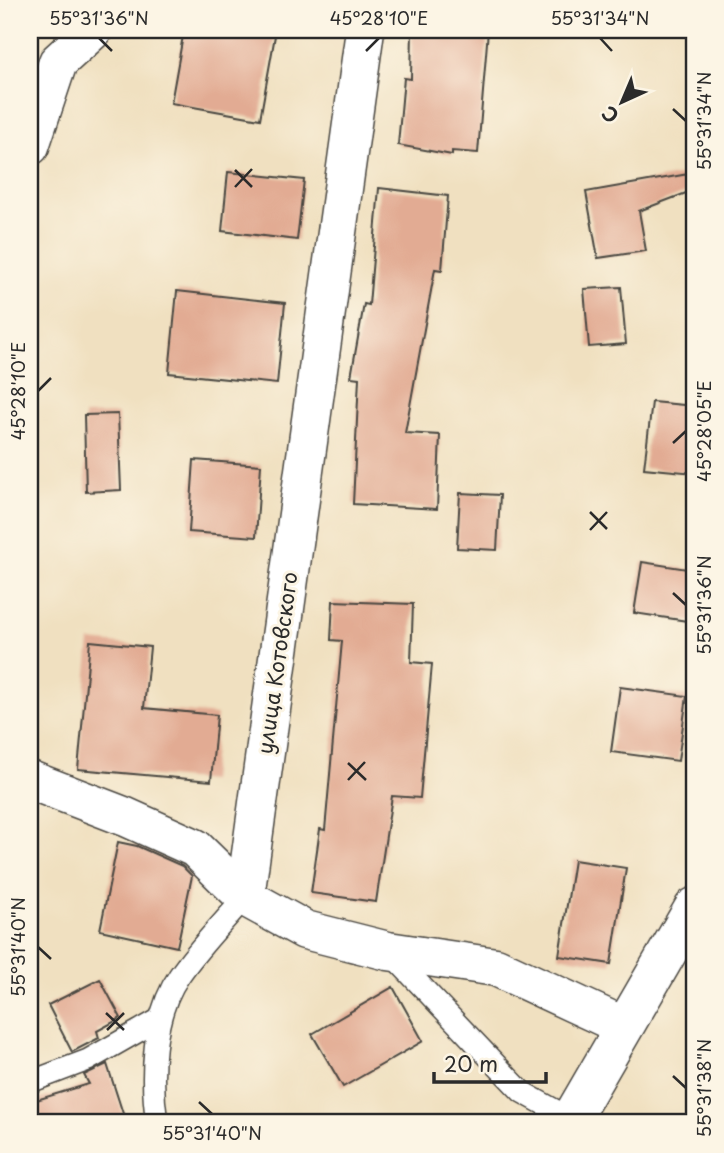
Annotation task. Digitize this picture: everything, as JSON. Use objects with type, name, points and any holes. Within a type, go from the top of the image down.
[{"type":"street","points":[[30,146],[58,62],[93,30]]},
{"type":"street","name":"улица Котовского","points":[[245,897],[365,30]]},
{"type":"street","points":[[30,780],[126,817],[195,848],[245,897],[305,930],[388,951],[496,967],[623,1026]]},
{"type":"street","points":[[572,1121],[623,1026],[694,906]]},
{"type":"lane","points":[[157,1123],[153,1099],[158,1020],[178,977],[245,897]]},
{"type":"lane","points":[[388,951],[522,1092],[572,1121]]},
{"type":"lane","points":[[30,1082],[88,1060],[158,1020]]},
{"type":"building","points":[[184,30],[276,30],[260,119],[171,103]]},
{"type":"building","points":[[412,30],[488,30],[478,153],[452,151],[452,155],[398,145],[404,78],[411,79]]},
{"type":"building","points":[[228,172],[304,180],[297,240],[222,231]]},
{"type":"building","points":[[694,173],[694,190],[639,211],[646,251],[598,258],[586,192]]},
{"type":"building","points":[[379,188],[448,196],[442,270],[435,269],[405,433],[440,435],[437,509],[353,504],[359,378],[351,377],[364,304],[369,305]]},
{"type":"building","points":[[621,287],[626,344],[589,347],[584,289]]},
{"type":"building","points":[[177,291],[285,303],[277,384],[169,373]]},
{"type":"building","points":[[652,402],[694,406],[694,473],[644,468]]},
{"type":"building","points":[[118,414],[121,490],[86,492],[84,415]]},
{"type":"building","points":[[194,460],[261,465],[256,537],[189,532]]},
{"type":"building","points":[[460,493],[500,495],[497,550],[457,548]]},
{"type":"building","points":[[642,562],[694,570],[694,622],[634,613]]},
{"type":"building","points":[[333,601],[413,604],[411,662],[432,664],[420,798],[392,796],[376,902],[311,893],[320,829],[325,830],[342,641],[331,640]]},
{"type":"building","points":[[90,641],[150,647],[144,708],[217,715],[211,781],[78,769]]},
{"type":"building","points":[[620,687],[687,696],[678,761],[611,752]]},
{"type":"building","points":[[118,842],[137,846],[182,866],[192,876],[177,947],[100,930]]},
{"type":"building","points":[[574,860],[626,868],[611,964],[559,956]]},
{"type":"building","points":[[100,979],[121,1018],[97,1031],[99,1038],[72,1052],[48,1005]]},
{"type":"building","points":[[393,987],[423,1041],[343,1087],[312,1034]]},
{"type":"building","points":[[107,1064],[126,1123],[30,1123],[30,1102],[89,1084],[84,1075]]}]
